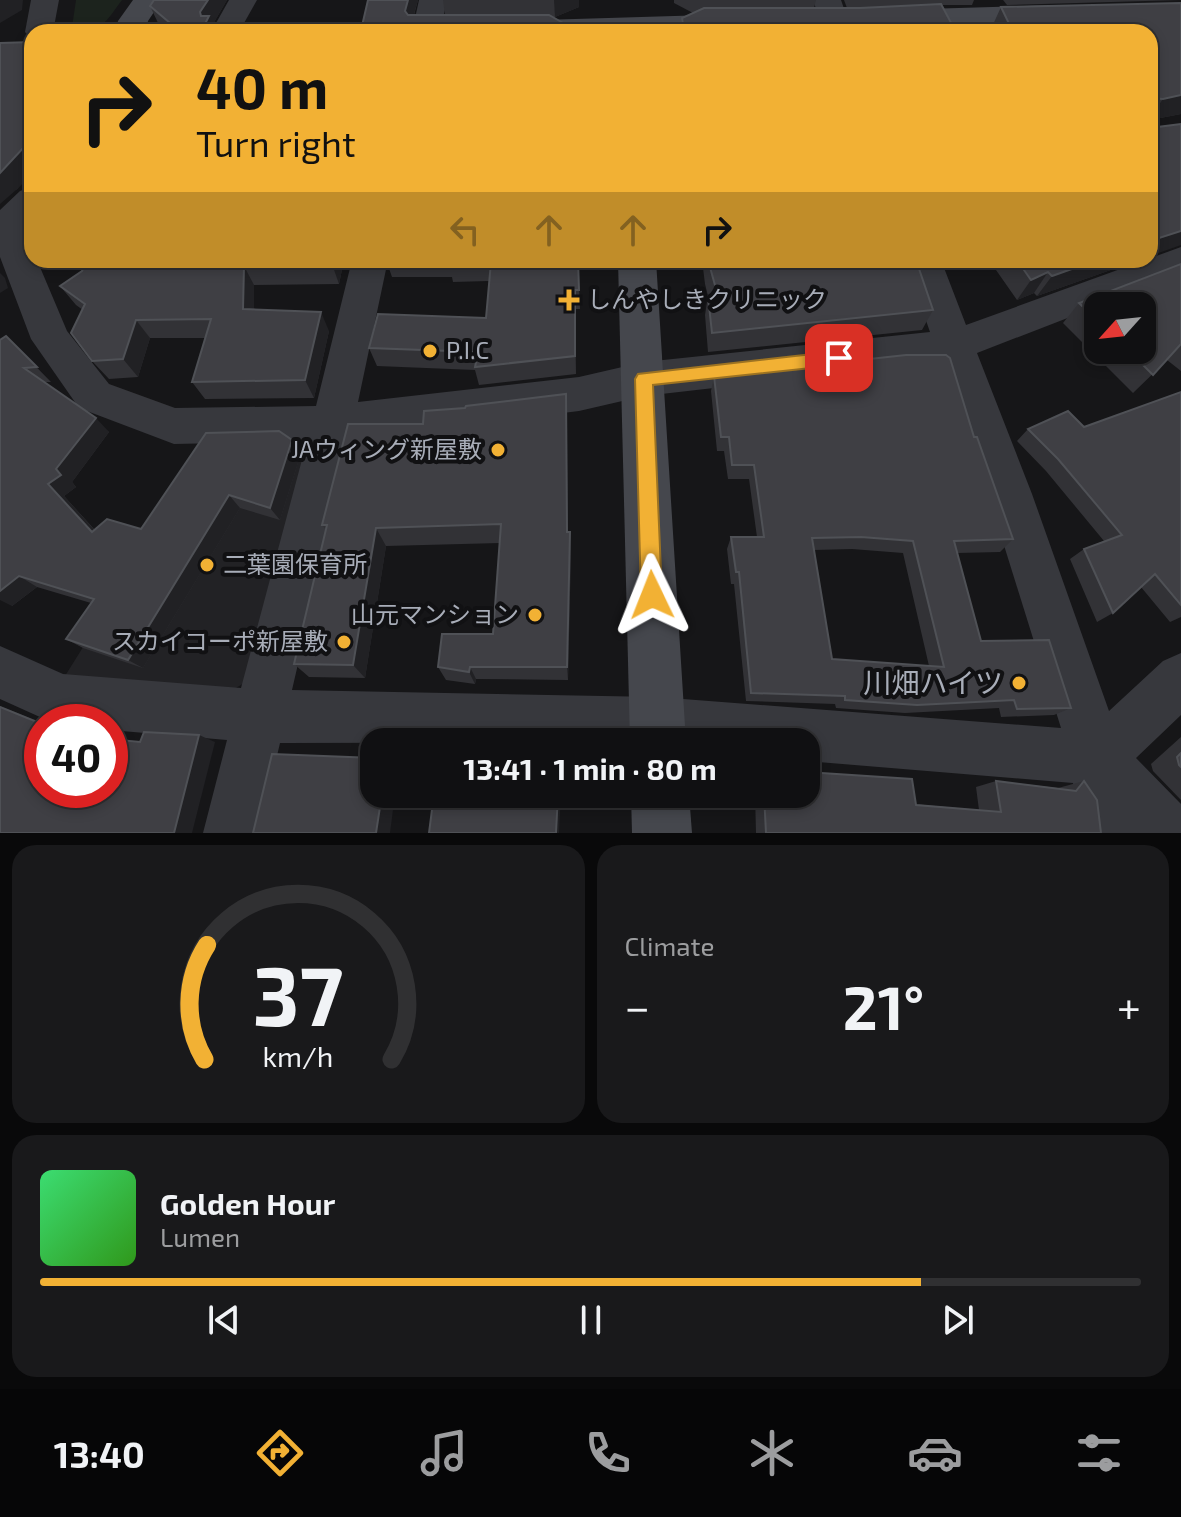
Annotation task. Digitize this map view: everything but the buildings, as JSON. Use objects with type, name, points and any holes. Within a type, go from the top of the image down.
[{"type":"street","points":[[40,24],[45,0]]},
{"type":"street","points":[[132,24],[148,0]]},
{"type":"street","points":[[230,24],[243,0]]},
{"type":"street","points":[[428,24],[433,0]]},
{"type":"street","points":[[801,21],[833,17],[1086,13]]},
{"type":"street","points":[[553,24],[623,19],[769,22]]},
{"type":"street","points":[[13,219],[24,254]]},
{"type":"street","points":[[29,268],[51,339],[94,396],[174,426],[333,423],[579,394],[644,379],[955,345],[1181,260]]},
{"type":"street","points":[[231,833],[368,268]]},
{"type":"street","points":[[637,268],[657,728]]},
{"type":"street","points":[[926,268],[1010,494],[1098,758],[1105,833]]},
{"type":"street","points":[[0,672],[61,700],[260,716],[558,728]]},
{"type":"street","points":[[1098,758],[1181,679]]},
{"type":"street","points":[[820,742],[1098,758],[1170,833]]},
{"type":"street","points":[[661,808],[662,833]]},
{"type":"shaded area","points":[[76,0],[122,0],[102,24],[72,24]]},
{"type":"shaded area","name":"二葉園保育所","points":[[302,436],[309,454],[249,680],[226,694],[65,676],[213,439]]},
{"type":"place","name":"しんやしきクリニック","points":[[569,300]]},
{"type":"place","name":"P.I.C","points":[[430,351]]},
{"type":"place","name":"JAウィング新屋敷","points":[[498,450]]},
{"type":"place","name":"二葉園保育所","points":[[207,565]]},
{"type":"place","name":"山元マンション","points":[[535,615]]},
{"type":"place","name":"スカイコーポ新屋敷","points":[[344,642]]},
{"type":"place","name":"川畑ハイツ","points":[[1019,683]]},
{"type":"route","points":[[652,595],[644,379],[839,358]]}]
